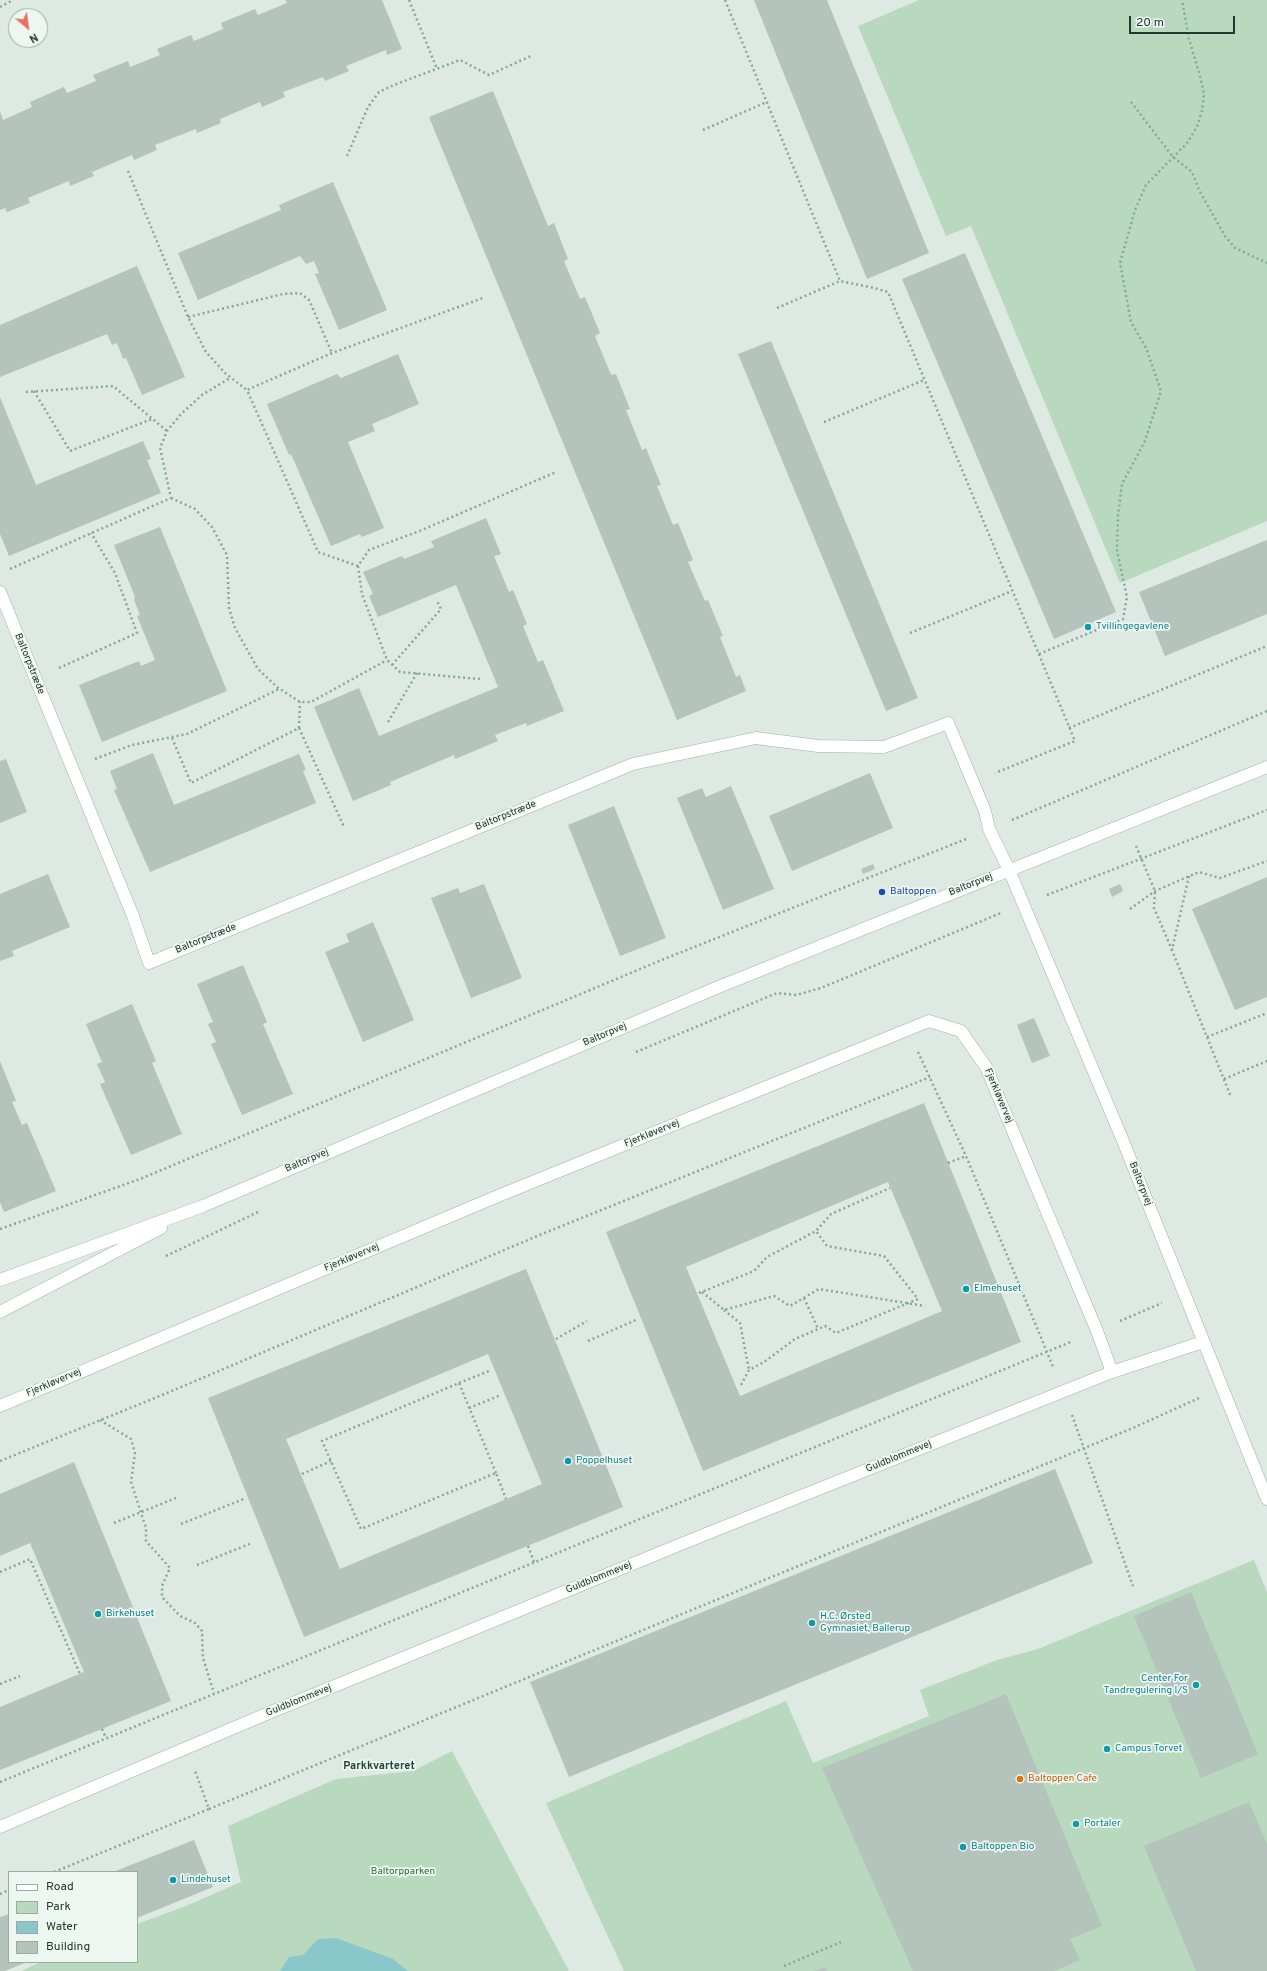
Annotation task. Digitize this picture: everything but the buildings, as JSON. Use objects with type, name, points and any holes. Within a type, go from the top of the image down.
[{"type":"street","name":"Baltorpstræde","points":[[0,592],[133,916],[149,963],[633,764],[756,738],[818,746],[884,747],[948,723],[972,782]]},
{"type":"street","name":"Baltorpvej","points":[[0,1280],[203,1206],[716,988],[1267,767]]},
{"type":"street","points":[[972,782],[985,812],[989,830],[1009,870]]},
{"type":"street","name":"Baltorpvej","points":[[1009,870],[1123,1141],[1267,1499]]},
{"type":"street","name":"Fjerkløvervej","points":[[0,1406],[498,1196],[928,1021],[960,1030],[986,1067],[1097,1331],[1112,1372]]},
{"type":"street","name":"Baltorpvej","points":[[0,1312],[203,1206]]},
{"type":"street","name":"Guldblommevej","points":[[0,1827],[187,1748],[696,1538],[1112,1372],[1203,1342]]},
{"type":"path","points":[[0,7],[13,0]]},
{"type":"path","points":[[409,0],[437,69]]},
{"type":"path","points":[[725,0],[840,281]]},
{"type":"path","points":[[1039,654],[1123,619],[1127,597],[1117,551],[1118,515],[1122,484],[1145,440],[1161,391],[1146,348],[1131,322],[1120,263],[1135,210],[1146,185],[1187,143],[1197,127],[1204,94],[1189,39],[1182,0]]},
{"type":"path","points":[[347,156],[368,107],[379,92],[460,60],[489,75],[533,56]]},
{"type":"path","points":[[703,130],[767,102]]},
{"type":"path","points":[[1131,102],[1173,157],[1192,172],[1199,190],[1226,236],[1235,248],[1267,263]]},
{"type":"path","points":[[128,171],[188,317],[206,352],[230,378],[247,390],[318,552],[358,566]]},
{"type":"path","points":[[777,308],[840,281],[888,292],[1075,741],[972,782]]},
{"type":"path","points":[[188,317],[283,294],[300,293],[309,300],[332,353]]},
{"type":"path","points":[[247,390],[332,353],[483,298]]},
{"type":"path","points":[[171,498],[160,448],[167,431],[181,414],[202,395],[230,378]]},
{"type":"path","points":[[824,422],[924,380]]},
{"type":"path","points":[[26,392],[113,386],[167,431]]},
{"type":"path","points":[[34,391],[70,451],[152,419]]},
{"type":"path","points":[[480,679],[400,672],[392,665],[387,660],[362,594],[358,566],[369,550],[422,530],[556,472]]},
{"type":"path","points":[[7,570],[171,498],[195,509],[212,527],[227,555],[229,608],[235,628],[258,669],[280,689],[300,702],[311,702],[387,660]]},
{"type":"path","points":[[35,679],[137,634],[115,573],[90,533]]},
{"type":"path","points":[[910,633],[1012,591]]},
{"type":"path","points":[[392,665],[441,609],[437,601]]},
{"type":"path","points":[[1069,728],[1267,646]]},
{"type":"path","points":[[388,722],[416,673]]},
{"type":"path","points":[[72,768],[132,745],[187,734],[280,689]]},
{"type":"path","points":[[300,702],[299,728],[344,828]]},
{"type":"path","points":[[0,1229],[140,1179],[664,959],[989,830],[1267,712]]},
{"type":"path","points":[[172,738],[191,783],[299,728]]},
{"type":"path","points":[[630,1054],[777,994],[796,995],[821,988],[1024,904],[1267,810]]},
{"type":"path","points":[[1126,824],[1155,891],[1154,908],[1231,1097]]},
{"type":"path","points":[[1130,908],[1155,891],[1199,872],[1220,878],[1267,861]]},
{"type":"path","points":[[1172,950],[1189,876]]},
{"type":"path","points":[[1207,1038],[1267,1013]]},
{"type":"path","points":[[908,1030],[966,1156],[1047,1351],[1084,1448],[1133,1586]]},
{"type":"path","points":[[1224,1079],[1267,1061]]},
{"type":"path","points":[[0,1461],[542,1234],[930,1077]]},
{"type":"path","points":[[948,1163],[966,1156]]},
{"type":"path","points":[[749,1370],[740,1323],[700,1293],[754,1271],[767,1257],[816,1231],[831,1214],[890,1188]]},
{"type":"path","points":[[163,1257],[263,1210]]},
{"type":"path","points":[[741,1385],[749,1370],[764,1362],[795,1339],[825,1326],[836,1332],[918,1298],[884,1256],[827,1246],[816,1231]]},
{"type":"path","points":[[724,1310],[774,1296],[790,1306],[818,1289],[925,1306]]},
{"type":"path","points":[[0,1782],[1097,1331],[1184,1293]]},
{"type":"path","points":[[804,1298],[818,1329]]},
{"type":"path","points":[[588,1341],[638,1319]]},
{"type":"path","points":[[556,1339],[586,1321]]},
{"type":"path","points":[[489,1370],[322,1441],[361,1529],[496,1473]]},
{"type":"path","points":[[459,1383],[506,1498]]},
{"type":"path","points":[[56,1871],[1084,1448],[1222,1388]]},
{"type":"path","points":[[469,1408],[501,1395]]},
{"type":"path","points":[[100,1420],[131,1440],[135,1453],[131,1482],[146,1528],[146,1541],[170,1568],[162,1586],[162,1598],[180,1616],[195,1622],[202,1631],[203,1658],[214,1694]]},
{"type":"path","points":[[302,1474],[331,1461]]},
{"type":"path","points":[[114,1523],[176,1498]]},
{"type":"path","points":[[181,1524],[246,1498]]},
{"type":"path","points":[[197,1565],[252,1543]]},
{"type":"path","points":[[528,1546],[534,1562]]},
{"type":"path","points":[[0,1572],[30,1559],[80,1674]]},
{"type":"path","points":[[0,1684],[20,1676]]},
{"type":"path","points":[[102,1729],[106,1738]]},
{"type":"path","points":[[187,1748],[209,1809]]},
{"type":"path","points":[[784,1966],[841,1942]]},
{"type":"green space","points":[[919,0],[1267,0],[1267,521],[1120,583],[971,226],[946,236],[858,26]]},
{"type":"green space","points":[[1254,1560],[1267,1592],[1267,1971],[624,1971],[546,1803],[786,1701],[813,1763],[929,1716],[920,1690],[997,1660],[1038,1649]]},
{"type":"green space","name":"Baltorpparken","points":[[452,1751],[569,1971],[21,1971],[39,1963],[138,1963],[138,1924],[186,1906],[241,1882],[228,1826],[336,1779],[413,1771]]},
{"type":"water","points":[[336,1938],[393,1959],[408,1971],[280,1971],[289,1957],[303,1955],[318,1939]]},
{"type":"place","name":"Tvillingegavlene","points":[[1088,627]]},
{"type":"place","name":"Baltoppen","points":[[882,892]]},
{"type":"place","name":"Elmehuset","points":[[966,1289]]},
{"type":"place","name":"Poppelhuset","points":[[568,1461]]},
{"type":"place","name":"Birkehuset","points":[[98,1614]]},
{"type":"place","name":"H.C. Ørsted Gymnasiet, Ballerup","points":[[812,1623]]},
{"type":"place","name":"Center For Tandregulering I/S","points":[[1196,1685]]},
{"type":"place","name":"Campus Torvet","points":[[1107,1749]]},
{"type":"place","name":"Baltoppen Cafe","points":[[1020,1779]]},
{"type":"place","name":"Portaler","points":[[1076,1824]]},
{"type":"place","name":"Baltoppen Bio","points":[[963,1847]]},
{"type":"place","name":"Lindehuset","points":[[173,1880]]},
{"type":"district","name":"Parkkvarteret","points":[[379,1767]]}]
